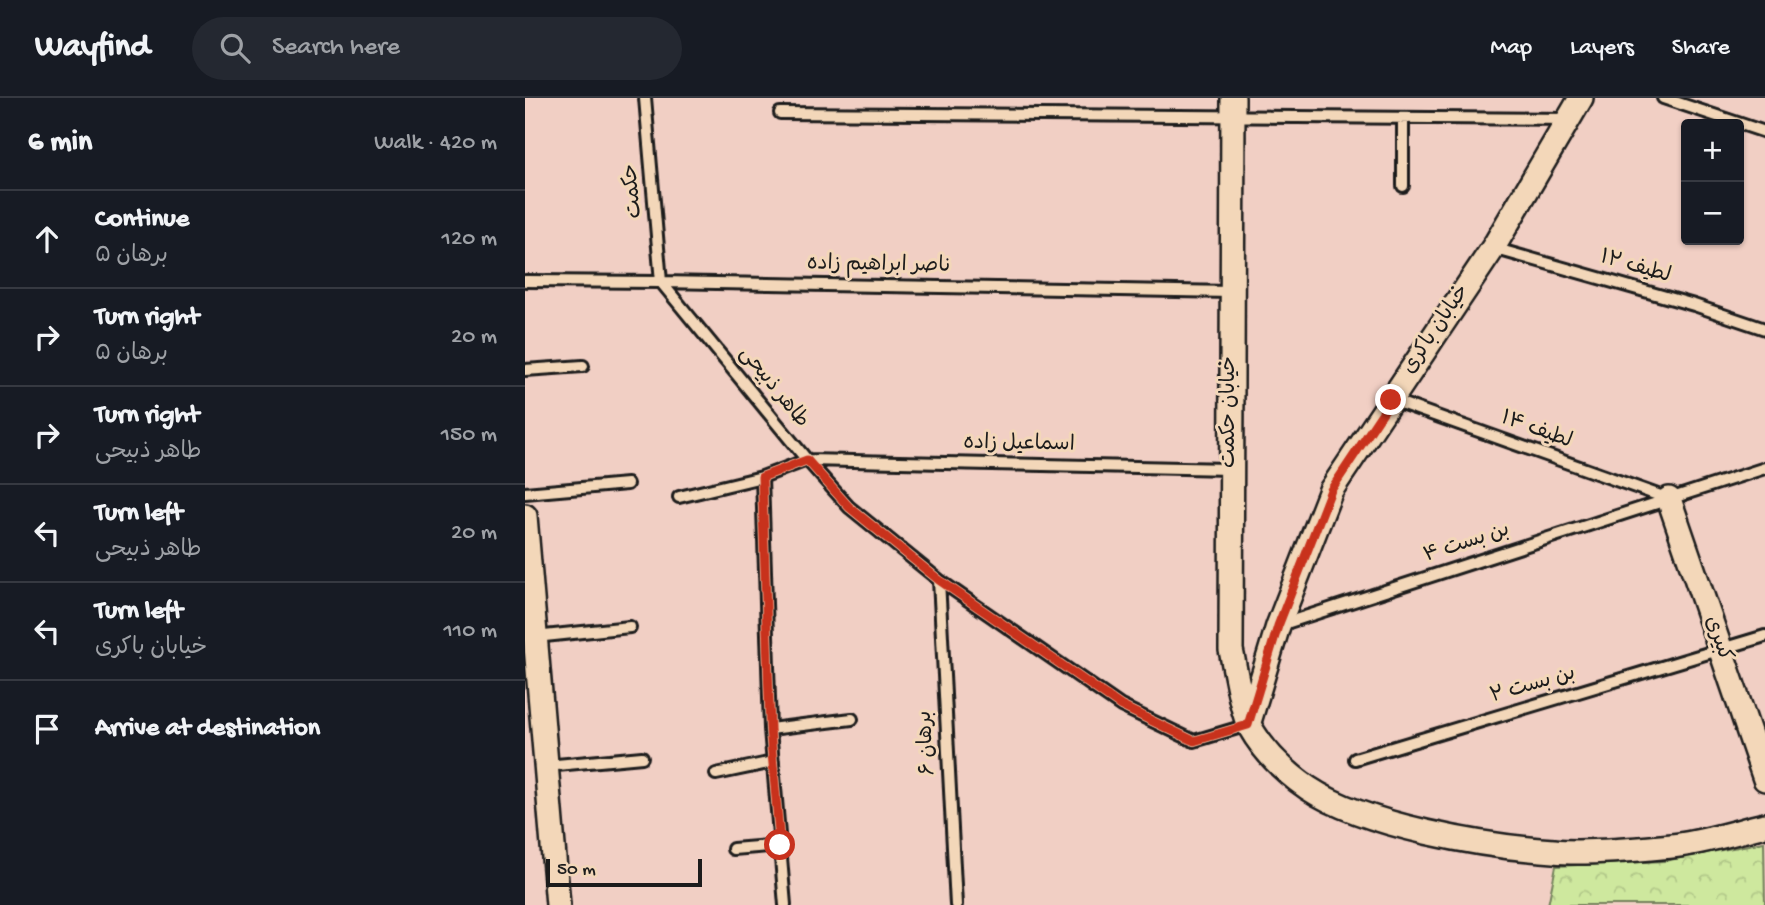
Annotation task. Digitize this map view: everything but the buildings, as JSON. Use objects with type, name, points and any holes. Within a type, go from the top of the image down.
[{"type":"street","name":"خیابان باکری","points":[[1248,725],[1278,626],[1331,490],[1493,248],[1580,98]]},
{"type":"street","name":"خیابان حکمت","points":[[1233,107],[1231,650],[1248,725]]},
{"type":"street","name":"کبیری","points":[[1669,499],[1765,779]]},
{"type":"street","points":[[525,516],[558,905]]},
{"type":"street","points":[[1248,725],[1273,760],[1309,788],[1343,806],[1426,832],[1556,852],[1664,847],[1765,825]]},
{"type":"lane","name":"حکمت","points":[[645,98],[661,282]]},
{"type":"lane","points":[[1663,98],[1765,132]]},
{"type":"lane","points":[[781,113],[1233,107],[1403,118],[1569,119]]},
{"type":"lane","points":[[1403,118],[1403,186]]},
{"type":"lane","name":"لطیف ۱۲","points":[[1493,248],[1694,305],[1765,329]]},
{"type":"lane","name":"ناصر ابراهیم زاده","points":[[525,281],[1232,292]]},
{"type":"lane","name":"طاهر ذبیحی","points":[[661,282],[849,507],[939,580],[1121,706],[1194,741],[1248,725]]},
{"type":"lane","points":[[525,370],[583,366]]},
{"type":"lane","name":"لطیف ۱۴","points":[[1391,400],[1669,499]]},
{"type":"lane","points":[[679,497],[762,477],[807,460]]},
{"type":"lane","name":"اسماعیل زاده","points":[[807,460],[1230,470]]},
{"type":"lane","name":"بن بست ۴","points":[[1278,626],[1765,468]]},
{"type":"lane","points":[[762,477],[770,729],[785,905]]},
{"type":"lane","points":[[525,493],[628,484]]},
{"type":"lane","name":"برهان ۶","points":[[939,580],[955,905]]},
{"type":"lane","points":[[535,637],[630,627]]},
{"type":"lane","name":"بن بست ۲","points":[[1355,758],[1765,636]]},
{"type":"lane","points":[[770,729],[852,719]]},
{"type":"lane","points":[[546,766],[642,757]]},
{"type":"lane","points":[[716,774],[773,762]]},
{"type":"lane","points":[[733,849],[780,845]]},
{"type":"green space","points":[[1764,842],[1765,905],[1548,905],[1556,866],[1664,861]]},
{"type":"route","points":[[780,845],[770,729],[762,477],[807,460],[849,507],[939,580],[1121,706],[1194,741],[1248,725],[1278,626],[1331,490],[1391,400]]}]
